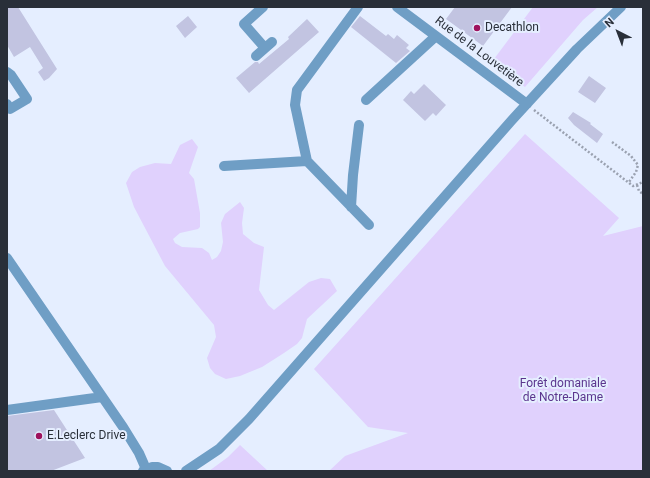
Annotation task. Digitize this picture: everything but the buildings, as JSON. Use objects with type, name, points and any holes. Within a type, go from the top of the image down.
[{"type":"street","points":[[256,56],[268,45],[244,24],[263,7]]},
{"type":"street","points":[[358,7],[297,90],[295,105],[307,162],[369,225]]},
{"type":"street","name":"Rue de la Louvetière","points":[[397,7],[526,104]]},
{"type":"street","points":[[186,471],[219,448],[249,419],[526,104],[576,49],[621,7]]},
{"type":"street","points":[[366,100],[436,36]]},
{"type":"street","points":[[7,72],[11,75],[27,98],[10,109],[7,104]]},
{"type":"street","points":[[351,207],[359,126]]},
{"type":"street","points":[[224,166],[307,162]]},
{"type":"street","points":[[7,258],[127,434],[139,453],[145,470],[158,467],[167,471]]},
{"type":"street","points":[[7,410],[102,397]]},
{"type":"path","points":[[526,104],[633,186],[643,182]]},
{"type":"path","points":[[612,142],[632,156],[638,165],[636,172],[629,182]]},
{"type":"path","points":[[636,185],[639,191],[643,194]]},
{"type":"green space","points":[[533,7],[598,7],[583,20],[525,87],[491,63]]},
{"type":"green space","name":"Forêt domaniale de Notre-Dame","points":[[525,134],[619,218],[603,236],[643,226],[643,471],[329,471],[345,456],[408,433],[368,427],[314,369]]},
{"type":"green space","points":[[192,139],[198,147],[189,173],[194,179],[200,213],[200,227],[198,229],[180,233],[173,239],[175,243],[182,247],[202,248],[209,253],[212,260],[217,257],[221,251],[223,242],[221,223],[225,214],[240,202],[244,208],[242,223],[243,234],[254,243],[264,247],[259,290],[268,305],[274,310],[309,282],[321,278],[330,279],[337,291],[307,319],[302,338],[297,344],[262,367],[240,376],[226,379],[215,374],[210,368],[207,358],[216,337],[214,325],[165,266],[134,207],[126,183],[132,172],[140,167],[155,163],[171,164],[180,145]]},
{"type":"green space","points":[[240,445],[268,471],[209,471],[228,457]]},
{"type":"place","name":"Decathlon","points":[[477,28]]},
{"type":"place","name":"E.Leclerc Drive","points":[[39,436]]}]
